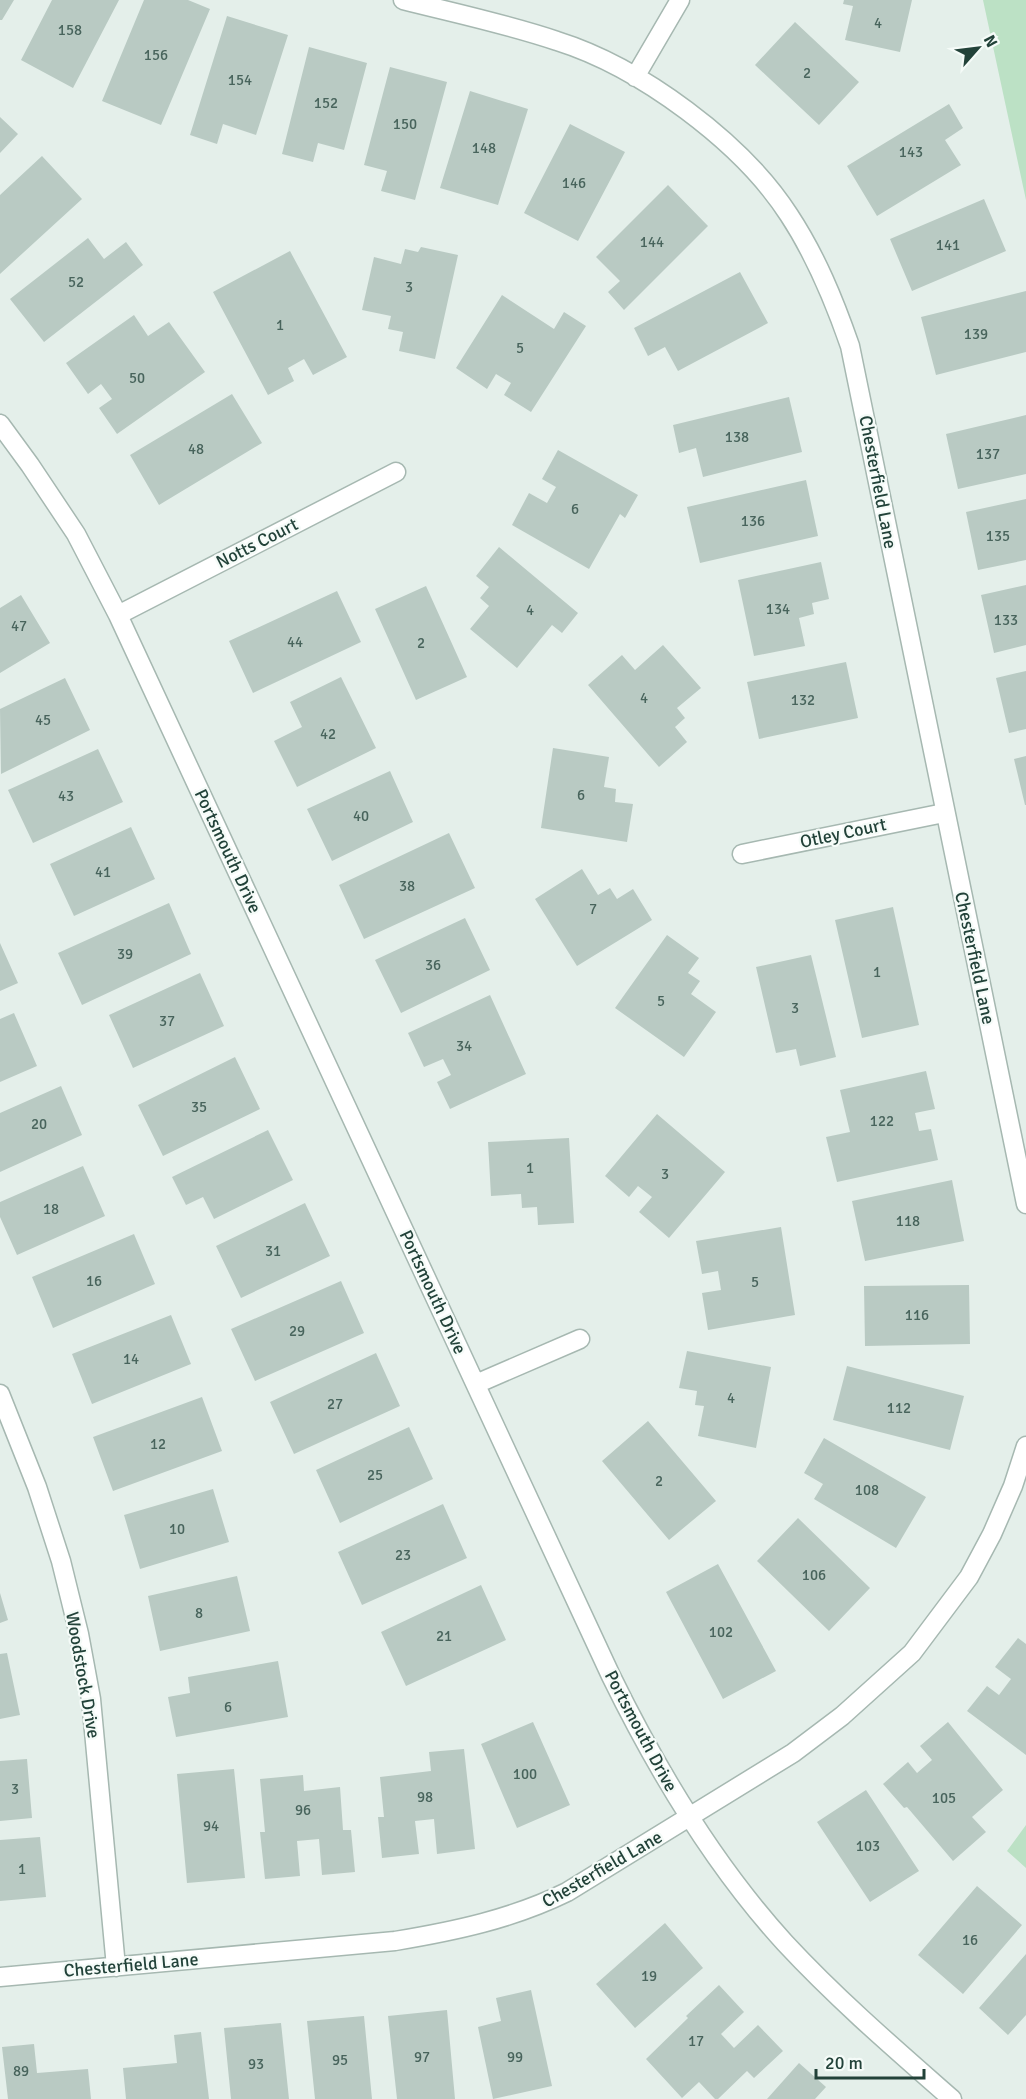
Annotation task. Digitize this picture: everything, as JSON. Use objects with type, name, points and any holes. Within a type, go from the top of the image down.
[{"type":"street","name":"Chesterfield Lane","points":[[404,0],[558,41],[613,65],[666,96],[733,150],[761,179],[788,213],[811,250],[831,292],[850,346],[863,403],[944,813],[1026,1204]]},
{"type":"street","points":[[635,77],[680,0]]},
{"type":"street","name":"Portsmouth Drive","points":[[0,424],[76,534],[118,615],[637,1729],[689,1818],[738,1887],[784,1942],[824,1984],[952,2099]]},
{"type":"street","name":"Notts Court","points":[[118,615],[396,472]]},
{"type":"street","name":"Otley Court","points":[[741,854],[944,813]]},
{"type":"street","points":[[476,1384],[580,1339]]},
{"type":"street","name":"Woodstock Drive","points":[[0,1394],[37,1487],[61,1561],[79,1634],[91,1700],[116,1967]]},
{"type":"street","name":"Chesterfield Lane","points":[[0,1977],[395,1941],[474,1926],[538,1906],[567,1892],[793,1753],[842,1716],[912,1653],[969,1577],[992,1534],[1013,1486],[1026,1446]]},
{"type":"green space","points":[[983,0],[1026,0],[1026,200]]},
{"type":"green space","points":[[1026,1825],[1026,1868],[1007,1851]]},
{"type":"building","points":[[0,0],[14,0],[2,20],[0,20]]},
{"type":"building","points":[[52,0],[119,0],[73,88],[21,60]]},
{"type":"building","points":[[144,0],[188,0],[210,9],[161,125],[102,101]]},
{"type":"building","points":[[844,0],[912,0],[900,52],[845,40],[853,6],[843,4]]},
{"type":"building","points":[[227,16],[288,35],[256,135],[223,124],[217,144],[190,135]]},
{"type":"building","points":[[795,22],[859,82],[819,125],[755,65]]},
{"type":"building","points":[[309,47],[367,63],[344,150],[318,143],[313,162],[282,154]]},
{"type":"building","points":[[390,67],[447,82],[415,200],[381,191],[387,171],[364,165]]},
{"type":"building","points":[[470,91],[528,109],[498,205],[440,188]]},
{"type":"building","points":[[949,104],[963,128],[945,140],[961,165],[877,216],[847,166]]},
{"type":"building","points":[[0,117],[18,134],[0,153]]},
{"type":"building","points":[[570,124],[625,152],[578,241],[524,213]]},
{"type":"building","points":[[42,156],[82,199],[0,274],[0,195]]},
{"type":"building","points":[[668,185],[708,226],[624,310],[608,292],[620,281],[596,257]]},
{"type":"building","points":[[984,199],[1006,251],[912,291],[890,239]]},
{"type":"building","points":[[88,238],[104,259],[126,242],[143,265],[44,342],[10,299]]},
{"type":"building","points":[[421,247],[458,255],[435,359],[399,351],[403,332],[388,329],[391,316],[362,310],[374,257],[401,264],[405,249],[418,252]]},
{"type":"building","points":[[290,251],[347,357],[313,375],[304,359],[288,368],[294,381],[268,395],[213,292]]},
{"type":"building","points":[[740,272],[768,323],[678,371],[665,347],[648,356],[634,328]]},
{"type":"building","points":[[1026,291],[1026,352],[936,375],[921,317]]},
{"type":"building","points":[[502,295],[554,329],[564,312],[586,326],[531,412],[504,395],[511,383],[496,374],[487,389],[456,368]]},
{"type":"building","points":[[134,315],[148,336],[169,322],[205,372],[117,434],[99,408],[112,399],[101,384],[88,394],[66,363]]},
{"type":"building","points":[[232,394],[262,443],[159,505],[130,455]]},
{"type":"building","points":[[789,397],[802,452],[703,477],[696,448],[679,453],[673,425]]},
{"type":"building","points":[[1026,415],[1026,474],[958,489],[946,434]]},
{"type":"building","points":[[558,450],[638,495],[625,518],[620,514],[589,569],[512,525],[529,493],[547,503],[556,487],[542,479]]},
{"type":"building","points":[[806,480],[818,536],[700,563],[687,507]]},
{"type":"building","points":[[1026,499],[1026,560],[978,570],[966,512]]},
{"type":"building","points":[[499,547],[578,613],[562,633],[552,625],[517,668],[470,629],[489,606],[480,598],[489,587],[476,576]]},
{"type":"building","points":[[821,562],[829,599],[812,603],[814,614],[799,618],[805,646],[754,656],[738,580]]},
{"type":"building","points":[[1026,585],[1026,645],[994,653],[981,595]]},
{"type":"building","points":[[426,586],[467,677],[416,700],[375,609]]},
{"type":"building","points":[[337,591],[361,642],[253,693],[229,641]]},
{"type":"building","points":[[21,595],[50,643],[0,673],[0,608]]},
{"type":"building","points":[[663,645],[701,688],[677,708],[685,718],[675,727],[687,742],[659,767],[588,685],[622,655],[635,670]]},
{"type":"building","points":[[846,662],[858,718],[759,739],[747,682]]},
{"type":"building","points":[[1026,671],[1026,729],[1009,733],[996,678]]},
{"type":"building","points":[[341,677],[376,748],[297,787],[274,741],[302,727],[290,702]]},
{"type":"building","points":[[65,678],[90,730],[1,774],[0,709]]},
{"type":"building","points":[[553,748],[609,757],[604,787],[616,789],[615,802],[633,804],[627,842],[541,828]]},
{"type":"building","points":[[98,749],[123,802],[33,843],[8,790]]},
{"type":"building","points":[[1026,756],[1026,805],[1025,805],[1014,759]]},
{"type":"building","points":[[390,771],[413,822],[332,861],[307,809]]},
{"type":"building","points":[[131,827],[155,879],[74,916],[50,864]]},
{"type":"building","points":[[449,833],[475,888],[364,939],[339,885]]},
{"type":"building","points":[[582,869],[598,895],[610,888],[617,899],[633,889],[652,920],[577,966],[535,899]]},
{"type":"building","points":[[169,903],[191,954],[82,1005],[58,953]]},
{"type":"building","points":[[893,907],[919,1025],[862,1038],[835,920]]},
{"type":"building","points":[[465,918],[490,970],[401,1013],[375,960]]},
{"type":"building","points":[[667,935],[699,958],[688,973],[700,981],[691,994],[716,1012],[684,1057],[615,1008]]},
{"type":"building","points":[[0,943],[18,983],[0,991]]},
{"type":"building","points":[[811,955],[836,1057],[800,1066],[796,1049],[776,1053],[756,967]]},
{"type":"building","points":[[200,973],[224,1026],[133,1068],[109,1015]]},
{"type":"building","points":[[490,995],[526,1074],[450,1109],[437,1082],[451,1075],[443,1059],[424,1067],[408,1033]]},
{"type":"building","points":[[14,1013],[37,1066],[0,1082],[0,1019]]},
{"type":"building","points":[[235,1057],[260,1109],[163,1156],[138,1105]]},
{"type":"building","points":[[926,1071],[935,1109],[915,1113],[919,1131],[931,1129],[938,1160],[837,1182],[826,1137],[850,1132],[840,1090]]},
{"type":"building","points":[[61,1086],[82,1135],[0,1172],[0,1113]]},
{"type":"building","points":[[657,1114],[725,1172],[669,1238],[639,1212],[652,1197],[638,1186],[629,1197],[605,1176]]},
{"type":"building","points":[[268,1130],[293,1180],[214,1219],[203,1197],[186,1205],[172,1177]]},
{"type":"building","points":[[569,1138],[574,1223],[538,1225],[537,1207],[522,1208],[521,1194],[491,1196],[488,1142]]},
{"type":"building","points":[[83,1166],[105,1216],[17,1255],[0,1217],[0,1202]]},
{"type":"building","points":[[952,1180],[964,1241],[865,1261],[852,1201]]},
{"type":"building","points":[[305,1203],[330,1256],[241,1298],[216,1246]]},
{"type":"building","points":[[781,1227],[795,1315],[708,1330],[702,1293],[721,1290],[718,1271],[702,1274],[696,1241]]},
{"type":"building","points":[[134,1234],[155,1284],[53,1328],[32,1277]]},
{"type":"building","points":[[341,1281],[364,1333],[255,1381],[231,1329]]},
{"type":"building","points":[[969,1285],[970,1344],[865,1346],[864,1286]]},
{"type":"building","points":[[171,1315],[191,1364],[92,1404],[72,1354]]},
{"type":"building","points":[[687,1351],[771,1367],[756,1448],[698,1436],[704,1406],[695,1405],[697,1391],[679,1388]]},
{"type":"building","points":[[376,1353],[400,1406],[294,1454],[270,1402]]},
{"type":"building","points":[[847,1366],[964,1396],[950,1450],[833,1420]]},
{"type":"building","points":[[202,1397],[222,1451],[113,1491],[93,1437]]},
{"type":"building","points":[[648,1421],[716,1501],[669,1540],[602,1461]]},
{"type":"building","points":[[409,1427],[433,1479],[340,1523],[316,1470]]},
{"type":"building","points":[[824,1438],[926,1497],[896,1548],[814,1499],[823,1484],[804,1473]]},
{"type":"building","points":[[213,1489],[229,1542],[140,1569],[124,1515]]},
{"type":"building","points":[[443,1504],[467,1558],[362,1605],[338,1552]]},
{"type":"building","points":[[798,1518],[870,1588],[829,1631],[757,1561]]},
{"type":"building","points":[[718,1564],[776,1671],[723,1699],[666,1592]]},
{"type":"building","points":[[237,1576],[250,1631],[160,1651],[148,1596]]},
{"type":"building","points":[[481,1585],[506,1640],[406,1686],[381,1632]]},
{"type":"building","points":[[0,1593],[8,1620],[0,1623]]},
{"type":"building","points":[[1018,1638],[1026,1644],[1026,1755],[967,1711],[987,1686],[999,1695],[1011,1679],[995,1667]]},
{"type":"building","points":[[7,1653],[20,1715],[0,1719],[0,1654]]},
{"type":"building","points":[[278,1661],[288,1717],[176,1737],[168,1697],[190,1693],[188,1677]]},
{"type":"building","points":[[533,1722],[570,1805],[517,1828],[481,1744]]},
{"type":"building","points":[[948,1722],[1003,1790],[972,1817],[986,1832],[953,1861],[907,1807],[904,1808],[883,1784],[908,1762],[917,1773],[932,1760],[920,1746]]},
{"type":"building","points":[[464,1749],[475,1849],[437,1854],[434,1819],[415,1821],[419,1854],[382,1858],[378,1817],[384,1817],[380,1777],[431,1771],[429,1752]]},
{"type":"building","points":[[27,1759],[32,1818],[0,1821],[0,1761]]},
{"type":"building","points":[[234,1769],[245,1878],[187,1883],[177,1774]]},
{"type":"building","points":[[303,1775],[304,1791],[340,1787],[343,1830],[351,1830],[355,1872],[322,1875],[319,1839],[297,1841],[300,1876],[265,1879],[260,1832],[265,1832],[260,1779]]},
{"type":"building","points":[[866,1790],[919,1871],[870,1902],[817,1822]]},
{"type":"building","points":[[40,1837],[46,1897],[0,1901],[0,1840]]},
{"type":"building","points":[[977,1886],[1022,1925],[963,1994],[918,1955]]},
{"type":"building","points":[[665,1923],[703,1968],[635,2028],[596,1984]]},
{"type":"building","points":[[1026,1954],[1026,2015],[1008,2035],[979,2008]]},
{"type":"building","points":[[719,1985],[744,2012],[721,2034],[734,2048],[758,2025],[783,2051],[754,2078],[747,2071],[718,2099],[715,2099],[699,2082],[682,2098],[646,2059]]},
{"type":"building","points":[[531,1990],[552,2086],[493,2099],[478,2027],[501,2021],[496,1998]]},
{"type":"building","points":[[447,2010],[455,2099],[397,2099],[388,2016]]},
{"type":"building","points":[[364,2016],[372,2099],[315,2099],[307,2021]]},
{"type":"building","points":[[281,2023],[289,2099],[231,2099],[224,2028]]},
{"type":"building","points":[[201,2032],[209,2099],[126,2099],[123,2068],[177,2063],[174,2035]]},
{"type":"building","points":[[34,2044],[37,2073],[88,2069],[91,2099],[8,2099],[2,2047]]},
{"type":"building","points":[[799,2063],[826,2087],[815,2099],[767,2099]]}]
